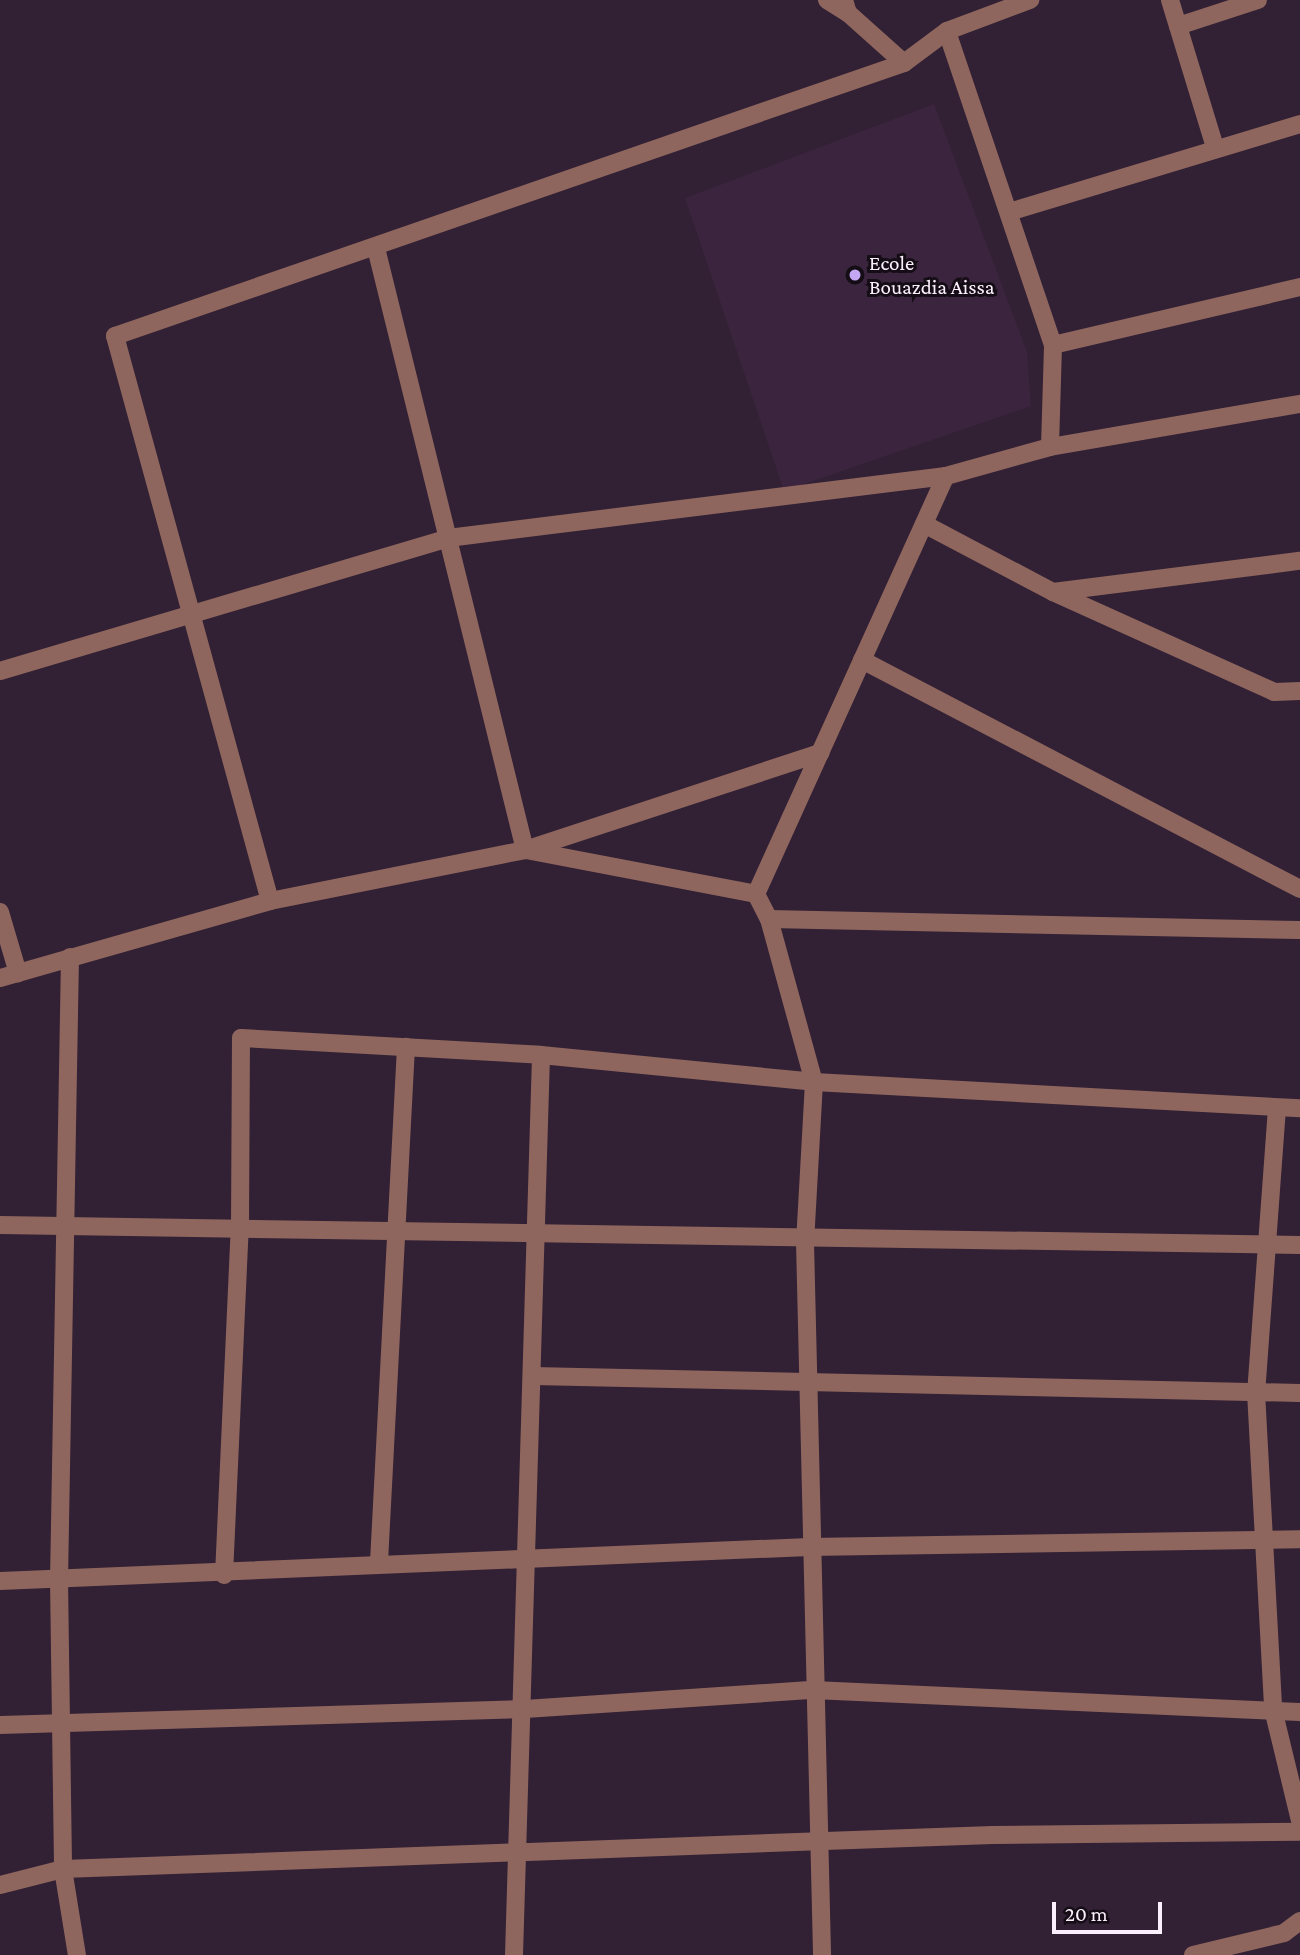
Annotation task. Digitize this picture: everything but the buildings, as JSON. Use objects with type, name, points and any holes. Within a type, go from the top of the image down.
[{"type":"street","points":[[827,0],[846,6],[904,63]]},
{"type":"street","points":[[271,901],[115,336],[376,248],[904,63],[947,31],[1030,0]]},
{"type":"street","points":[[1170,0],[1215,147]]},
{"type":"street","points":[[1178,26],[1258,0]]},
{"type":"street","points":[[947,31],[1053,345],[1050,447]]},
{"type":"street","points":[[1009,212],[1215,147],[1300,124]]},
{"type":"street","points":[[376,248],[525,850]]},
{"type":"street","points":[[1053,345],[1300,287]]},
{"type":"street","points":[[0,671],[191,610],[448,538],[946,476],[1050,447],[1300,404]]},
{"type":"street","points":[[756,894],[946,476]]},
{"type":"street","points":[[924,524],[1053,592],[1300,706]]},
{"type":"street","points":[[1053,592],[1300,561]]},
{"type":"street","points":[[862,660],[1300,889]]},
{"type":"street","points":[[1274,692],[1300,691]]},
{"type":"street","points":[[0,978],[271,901],[525,850],[820,753]]},
{"type":"street","points":[[525,850],[756,894]]},
{"type":"street","points":[[756,894],[769,919],[814,1082],[806,1242],[809,1547],[822,1955]]},
{"type":"street","points":[[0,912],[18,973]]},
{"type":"street","points":[[769,919],[1300,930]]},
{"type":"street","points":[[70,957],[68,1225],[59,1579],[60,1722],[64,1869],[77,1955]]},
{"type":"street","points":[[224,1575],[240,1227],[241,1038],[541,1055],[814,1082],[1300,1108]]},
{"type":"street","points":[[379,1562],[393,1230],[406,1047]]},
{"type":"street","points":[[514,1955],[525,1709],[541,1055]]},
{"type":"street","points":[[1277,1108],[1256,1392],[1268,1538],[1273,1709],[1300,1821]]},
{"type":"street","points":[[0,1225],[393,1230],[806,1242],[1300,1245]]},
{"type":"street","points":[[533,1376],[1300,1393]]},
{"type":"street","points":[[0,1581],[224,1575],[379,1562],[528,1560],[809,1547],[1300,1539]]},
{"type":"street","points":[[0,1725],[525,1709],[813,1690],[1300,1712]]},
{"type":"street","points":[[0,1885],[64,1869],[819,1842],[1300,1832]]},
{"type":"street","points":[[1193,1955],[1284,1933],[1300,1921]]},
{"type":"shaded area","name":"Ecole Bouazdia Aissa","points":[[934,104],[1027,352],[1031,406],[784,491],[685,198]]},
{"type":"place","name":"Ecole Bouazdia Aissa","points":[[855,275]]}]
